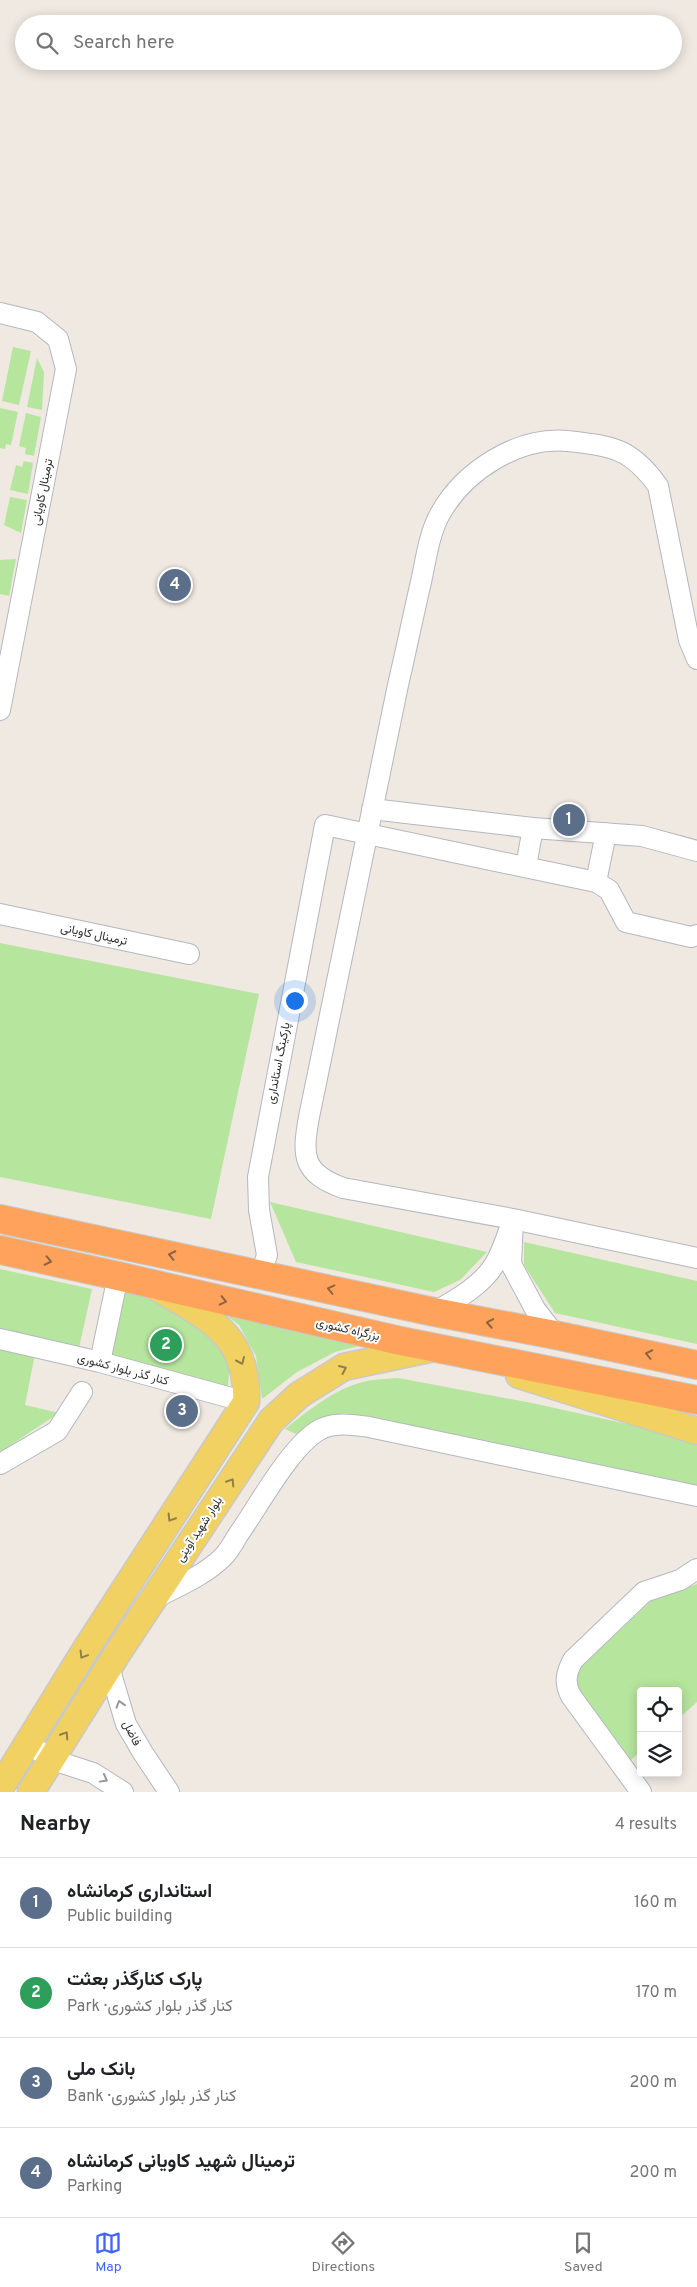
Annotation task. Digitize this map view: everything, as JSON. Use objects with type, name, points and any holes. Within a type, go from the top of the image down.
[{"type":"highway","points":[[0,1219],[434,1312],[697,1364]]},
{"type":"highway","name":"بزرگراه کشوری","points":[[0,1250],[433,1347],[697,1400]]},
{"type":"main road","points":[[0,1788],[246,1402],[244,1369],[226,1334],[213,1321],[153,1285]]},
{"type":"main road","points":[[433,1347],[697,1431]]},
{"type":"main road","name":"بلوار شهید آوینی","points":[[31,1792],[50,1758],[271,1421],[299,1395],[344,1367],[433,1347]]},
{"type":"main road","points":[[498,1360],[697,1414]]},
{"type":"main road","points":[[246,1402],[271,1421]]},
{"type":"street","name":"ترمینال کاویانی","points":[[0,313],[37,322],[58,339],[66,369],[0,710]]},
{"type":"street","points":[[697,659],[690,640],[658,486],[644,466],[621,451],[592,444],[562,441],[512,450],[488,462],[467,478],[452,495],[436,524],[425,565],[367,832],[306,1134],[304,1152],[307,1161],[319,1177],[342,1188],[513,1219],[697,1258]]},
{"type":"street","points":[[372,809],[533,828],[642,836],[697,851]]},
{"type":"street","name":"پارکینگ استانداری","points":[[261,1274],[267,1255],[259,1210],[258,1177],[325,824],[367,832]]},
{"type":"street","points":[[526,866],[533,828]]},
{"type":"street","points":[[367,832],[596,882],[608,890],[626,922],[691,937],[697,935]]},
{"type":"street","points":[[596,882],[606,834]]},
{"type":"street","name":"ترمینال کاویانی","points":[[0,914],[189,954]]},
{"type":"street","points":[[434,1312],[460,1298],[497,1261],[513,1219]]},
{"type":"street","points":[[513,1219],[511,1264],[535,1309],[555,1335]]},
{"type":"street","points":[[100,1362],[118,1276]]},
{"type":"street","name":"کنار گذر بلوار کشوری","points":[[0,1339],[100,1362],[246,1402]]},
{"type":"street","points":[[0,1464],[57,1431],[82,1392]]},
{"type":"street","points":[[153,1599],[184,1583],[224,1556],[296,1450],[314,1434],[324,1428],[335,1425],[350,1424],[697,1496]]},
{"type":"street","points":[[641,1792],[571,1696],[566,1683],[567,1675],[572,1660],[644,1592],[680,1580],[697,1569]]},
{"type":"street","name":"فاضل","points":[[109,1667],[126,1724],[169,1792]]},
{"type":"street","points":[[28,1744],[50,1758],[93,1773],[123,1792]]},
{"type":"green space","points":[[13,347],[31,351],[19,405],[2,401]]},
{"type":"green space","points":[[37,358],[44,372],[42,410],[27,407]]},
{"type":"green space","points":[[0,408],[18,412],[11,445],[6,444],[5,449],[0,448]]},
{"type":"green space","points":[[26,413],[41,417],[34,456],[25,454],[26,448],[19,446]]},
{"type":"green space","points":[[24,461],[33,463],[28,494],[10,490],[16,465],[22,467]]},
{"type":"green space","points":[[10,497],[27,500],[21,533],[4,525]]},
{"type":"green space","points":[[16,559],[9,596],[0,594],[0,560]]},
{"type":"green space","points":[[0,943],[259,994],[211,1219],[0,1177]]},
{"type":"green space","points":[[270,1202],[487,1252],[460,1280],[434,1292],[296,1262]]},
{"type":"green space","points":[[524,1242],[697,1281],[697,1344],[555,1313],[524,1265]]},
{"type":"green space","points":[[0,1269],[92,1289],[79,1348],[0,1331]]},
{"type":"green space","points":[[123,1287],[177,1306],[214,1334],[230,1362],[228,1386],[109,1356]]},
{"type":"green space","points":[[218,1309],[367,1344],[335,1352],[297,1372],[262,1399],[256,1356],[239,1325]]},
{"type":"green space","points":[[0,1347],[35,1354],[25,1405],[59,1413],[0,1452]]},
{"type":"green space","points":[[398,1378],[532,1403],[659,1431],[697,1443],[697,1490],[448,1433],[345,1413],[328,1416],[296,1434],[285,1429],[322,1401],[352,1385],[380,1379]]},
{"type":"green space","points":[[697,1584],[697,1702],[682,1715],[682,1687],[637,1687],[637,1755],[630,1761],[578,1693],[574,1674],[652,1600]]},
{"type":"place","name":"ترمینال شهید کاویانی کرمانشاه","points":[[175,585]]},
{"type":"place","name":"استانداری کرمانشاه","points":[[569,820]]},
{"type":"place","name":"پارک کنارگذر بعثت","points":[[166,1345]]},
{"type":"place","name":"بانک ملی","points":[[182,1411]]}]
